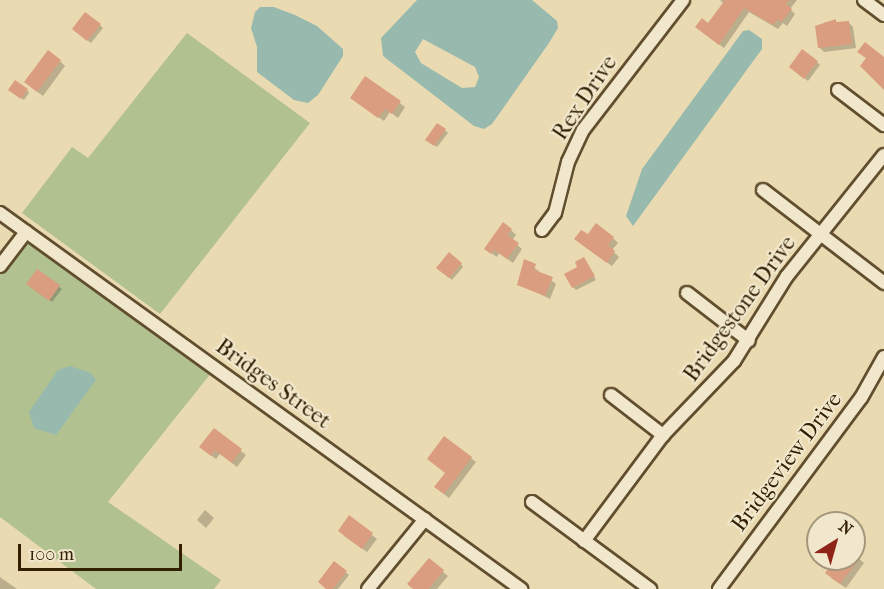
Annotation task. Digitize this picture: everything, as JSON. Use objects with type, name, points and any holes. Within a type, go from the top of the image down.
[{"type":"street","name":"Rex Drive","points":[[542,230],[555,213],[570,156],[583,130],[682,0]]},
{"type":"street","points":[[864,0],[884,15]]},
{"type":"street","points":[[838,90],[884,125]]},
{"type":"street","name":"Bridgestone Drive","points":[[584,541],[663,435],[699,402],[749,340],[787,276],[884,155]]},
{"type":"street","points":[[763,190],[819,236],[884,283]]},
{"type":"street","name":"Bridges Street","points":[[0,213],[521,589]]},
{"type":"street","points":[[0,266],[26,232]]},
{"type":"street","points":[[687,293],[749,340]]},
{"type":"street","name":"Bridgeview Drive","points":[[719,589],[861,398],[884,357]]},
{"type":"street","points":[[611,395],[663,435]]},
{"type":"street","points":[[532,502],[650,589]]},
{"type":"street","points":[[368,589],[424,519]]},
{"type":"green space","points":[[187,33],[310,123],[160,314],[22,213],[72,147],[88,158]]},
{"type":"green space","points":[[26,242],[212,372],[108,502],[221,580],[214,589],[96,589],[0,517],[0,273]]},
{"type":"water","points":[[417,0],[532,0],[557,21],[558,28],[492,124],[484,129],[474,126],[383,56],[381,38]],"holes":[[[423,39],[475,67],[479,77],[475,87],[462,88],[421,63],[415,52]]]},
{"type":"water","points":[[260,7],[274,7],[317,26],[343,49],[343,56],[318,95],[308,103],[294,100],[257,72],[257,47],[251,28],[255,12]]},
{"type":"water","points":[[749,30],[762,39],[762,49],[633,226],[626,216],[642,169],[743,31]]},
{"type":"water","points":[[70,366],[91,373],[96,380],[56,435],[34,428],[29,412],[58,370]]},
{"type":"building","points":[[725,0],[789,0],[786,4],[792,9],[781,22],[778,19],[773,25],[744,8],[719,45],[695,27],[702,18],[708,23]]},
{"type":"building","points":[[85,12],[101,24],[87,41],[72,29]]},
{"type":"building","points":[[836,19],[836,22],[849,21],[852,44],[818,48],[815,26]]},
{"type":"building","points":[[865,42],[884,57],[884,90],[860,66],[866,58],[857,52]]},
{"type":"building","points":[[802,49],[818,61],[804,79],[789,67]]},
{"type":"building","points":[[48,50],[61,60],[37,92],[24,82]]},
{"type":"building","points":[[365,76],[401,101],[392,114],[385,109],[378,118],[350,98]]},
{"type":"building","points":[[15,80],[28,89],[21,99],[8,90]]},
{"type":"building","points":[[437,123],[446,129],[434,146],[425,140]]},
{"type":"building","points":[[503,222],[512,229],[507,235],[519,243],[507,259],[494,250],[491,254],[484,249]]},
{"type":"building","points":[[596,223],[614,237],[608,245],[615,251],[607,263],[574,239],[581,230],[588,234]]},
{"type":"building","points":[[449,252],[462,263],[449,278],[436,268]]},
{"type":"building","points":[[584,257],[595,276],[572,288],[564,274],[577,267],[575,262]]},
{"type":"building","points":[[524,259],[536,264],[534,270],[553,277],[545,296],[517,285]]},
{"type":"building","points":[[37,269],[60,285],[49,301],[26,284]]},
{"type":"building","points":[[214,428],[242,449],[232,463],[215,450],[211,456],[199,447]]},
{"type":"building","points":[[444,436],[472,457],[444,494],[434,487],[445,473],[427,459]]},
{"type":"building","points":[[349,515],[373,533],[362,549],[338,531]]},
{"type":"building","points":[[429,558],[444,570],[429,589],[413,589],[407,584]]},
{"type":"building","points":[[334,561],[347,571],[333,589],[326,589],[318,582]]},
{"type":"building","points":[[826,571],[850,571],[840,584],[825,573]]}]
